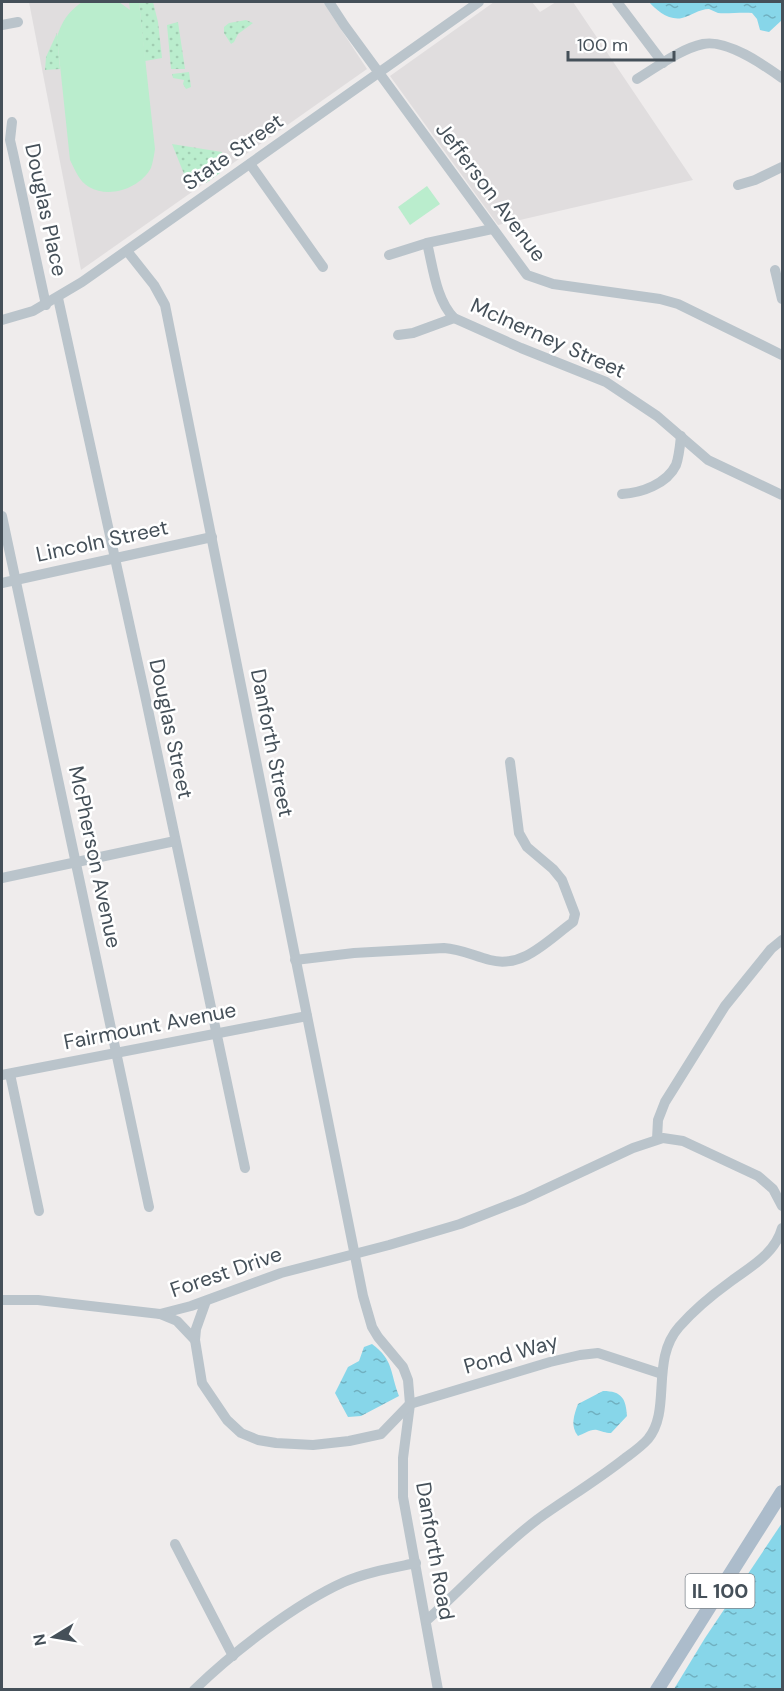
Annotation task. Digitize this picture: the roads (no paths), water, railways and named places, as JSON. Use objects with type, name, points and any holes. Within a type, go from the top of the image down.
[{"type":"main road","name":"IL 100","points":[[657,1689],[783,1492]]},
{"type":"street","name":"Jefferson Avenue","points":[[329,2],[523,272],[534,279],[553,284],[670,301],[696,311],[783,355]]},
{"type":"street","name":"State Street","points":[[2,320],[33,311],[58,298],[479,2]]},
{"type":"street","points":[[617,2],[663,63]]},
{"type":"street","points":[[2,25],[18,22]]},
{"type":"street","points":[[637,79],[663,63],[703,44],[718,44],[744,55],[783,78]]},
{"type":"street","name":"Douglas Place","points":[[12,122],[10,140],[46,305]]},
{"type":"street","points":[[250,164],[323,267]]},
{"type":"street","points":[[738,185],[783,167]]},
{"type":"street","points":[[389,255],[427,243],[492,230]]},
{"type":"street","name":"McInerney Street","points":[[427,243],[442,299],[454,318],[606,382],[638,402],[708,460],[783,495]]},
{"type":"street","name":"Danforth Street","points":[[127,251],[154,285],[165,305],[354,1253]]},
{"type":"street","points":[[774,270],[783,299]]},
{"type":"street","name":"Douglas Street","points":[[58,298],[245,1168]]},
{"type":"street","points":[[398,335],[413,333],[454,318]]},
{"type":"street","points":[[622,494],[647,488],[671,475],[677,463],[681,436]]},
{"type":"street","name":"McPherson Avenue","points":[[2,516],[149,1207]]},
{"type":"street","name":"Lincoln Street","points":[[2,582],[212,537]]},
{"type":"street","points":[[295,960],[354,953],[444,948],[467,951],[500,962],[514,962],[530,954],[573,922],[575,914],[562,880],[553,869],[527,848],[519,833],[510,762]]},
{"type":"street","points":[[2,878],[175,841]]},
{"type":"street","points":[[783,940],[771,949],[729,1000],[660,1112],[657,1139],[683,1141],[740,1166],[767,1182],[783,1206]]},
{"type":"street","name":"Fairmount Avenue","points":[[4,1074],[307,1016]]},
{"type":"street","points":[[4,1074],[39,1211]]},
{"type":"street","name":"Forest Drive","points":[[2,1300],[38,1300],[160,1314],[206,1301],[258,1280],[400,1242],[490,1213],[657,1139]]},
{"type":"street","points":[[427,1620],[522,1532],[648,1439],[655,1426],[668,1344],[679,1327],[722,1288],[760,1260],[777,1241],[783,1228]]},
{"type":"street","name":"Danforth Road","points":[[354,1253],[368,1315],[378,1337],[403,1367],[408,1380],[410,1404],[404,1436],[403,1497],[438,1689]]},
{"type":"street","points":[[206,1301],[195,1329],[202,1383],[227,1420],[241,1433],[258,1440],[313,1445],[349,1441],[381,1434],[404,1436]]},
{"type":"street","points":[[160,1314],[177,1321],[195,1340]]},
{"type":"street","name":"Pond Way","points":[[381,1434],[410,1404],[580,1355],[598,1353],[662,1374]]},
{"type":"street","points":[[175,1544],[233,1656]]},
{"type":"street","points":[[194,1689],[282,1619],[330,1589],[363,1575],[416,1563]]},
{"type":"water","points":[[649,2],[782,2],[782,20],[769,32],[760,30],[757,19],[752,13],[718,13],[709,9],[677,19],[663,14]]},
{"type":"water","points":[[372,1344],[388,1361],[399,1396],[361,1416],[348,1417],[335,1393],[348,1367],[359,1361],[364,1347]]},
{"type":"water","points":[[603,1391],[619,1394],[622,1397],[626,1405],[627,1416],[611,1433],[594,1430],[578,1436],[573,1424],[578,1404]]},
{"type":"water","points":[[782,1523],[782,1689],[674,1689],[705,1638]]}]
